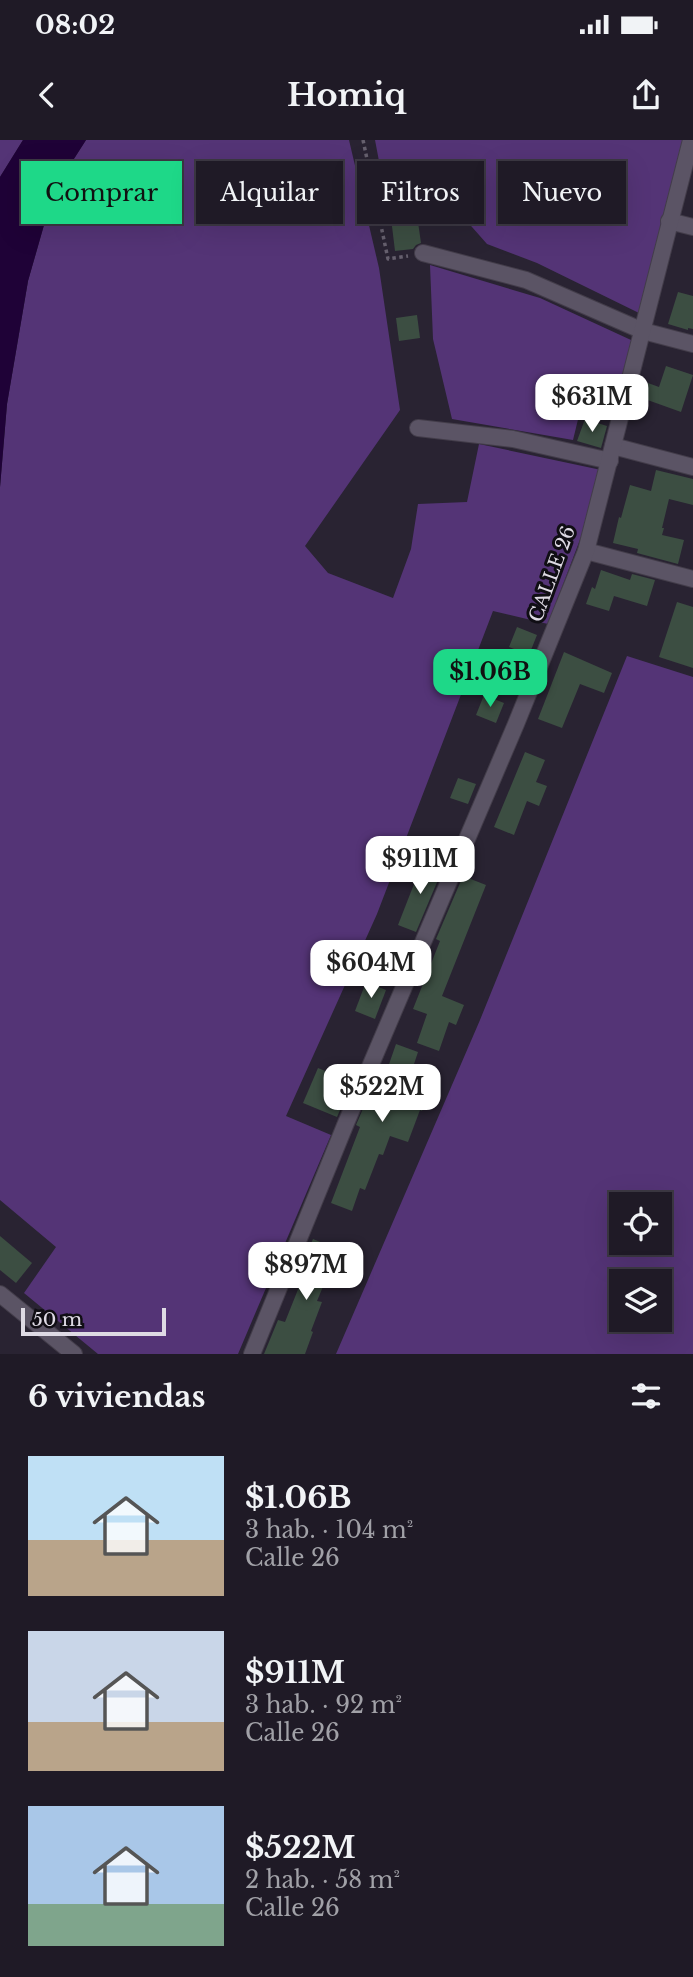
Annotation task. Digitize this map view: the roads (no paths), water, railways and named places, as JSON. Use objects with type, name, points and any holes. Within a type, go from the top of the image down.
[{"type":"street","name":"CALLE 26","points":[[251,1354],[586,551],[691,140]]},
{"type":"street","points":[[669,222],[693,228]]},
{"type":"street","points":[[423,253],[526,280],[643,331],[693,344]]},
{"type":"street","points":[[418,428],[513,439],[693,467]]},
{"type":"street","points":[[586,551],[693,579]]},
{"type":"street","points":[[0,1294],[74,1354]]}]
